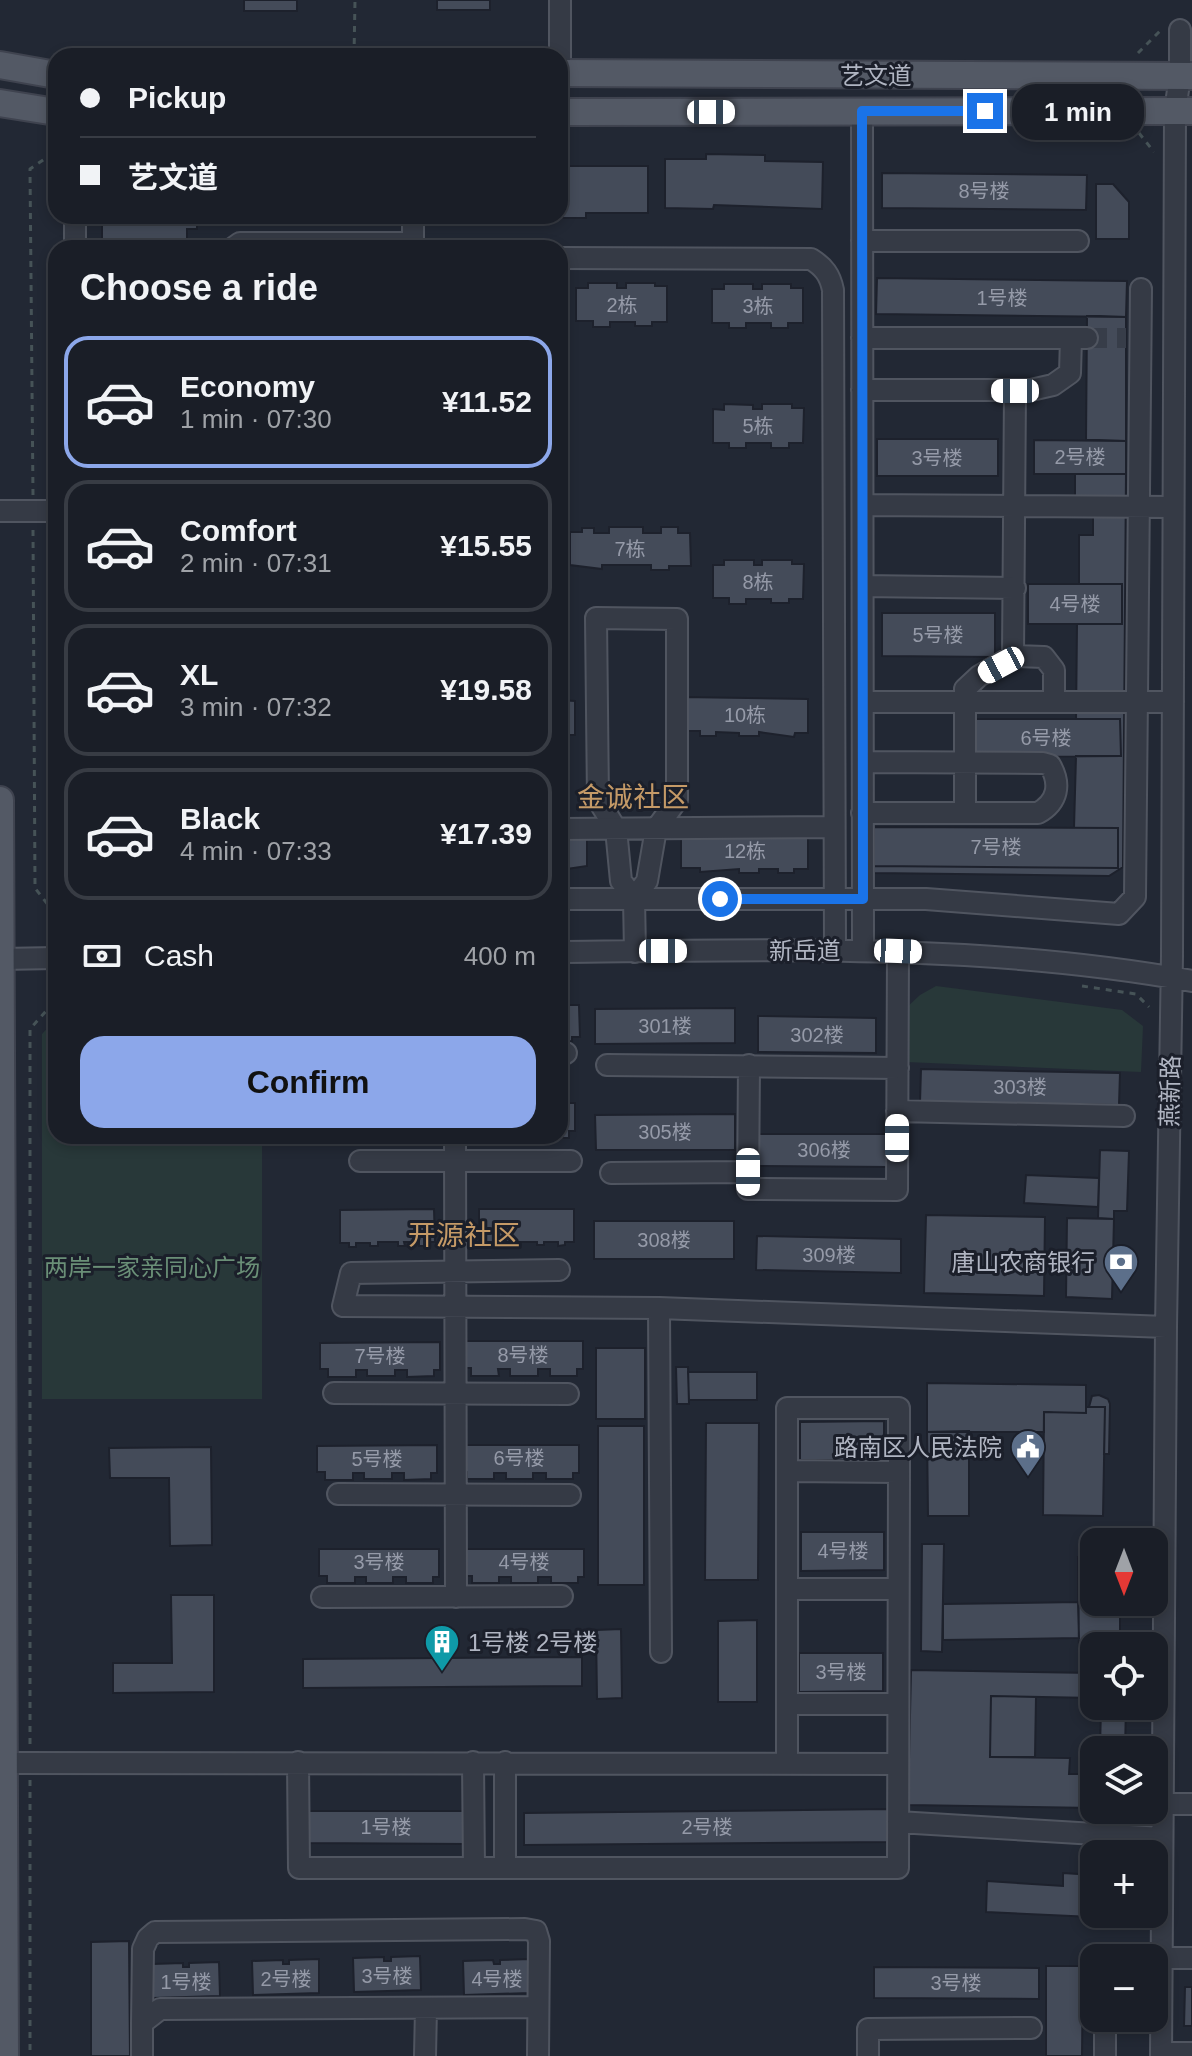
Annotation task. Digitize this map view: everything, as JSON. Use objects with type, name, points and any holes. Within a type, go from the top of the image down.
[{"type":"main road","points":[[2,72],[48,75]]},
{"type":"main road","name":"艺文道","points":[[568,73],[1186,76]]},
{"type":"main road","points":[[0,103],[48,111]]},
{"type":"main road","name":"艺文道","points":[[568,112],[1183,111]]},
{"type":"main road","points":[[0,800],[2,1694],[17,1763],[2,1821],[5,2056]]},
{"type":"street","points":[[560,0],[560,48]]},
{"type":"street","name":"燕新路","points":[[1163,1736],[1166,1327],[1182,980],[1182,849],[1173,702],[1173,507],[1183,399],[1174,338],[1186,76],[1180,30]]},
{"type":"street","points":[[862,111],[863,950]]},
{"type":"street","points":[[862,241],[1078,241]]},
{"type":"street","points":[[568,258],[811,259],[821,265],[830,277],[833,290],[835,950]]},
{"type":"street","points":[[568,899],[941,900],[1119,914],[1135,897],[1139,507],[1133,338],[1141,289]]},
{"type":"street","points":[[862,338],[1079,338],[1070,373],[1053,385],[1015,391],[862,390]]},
{"type":"street","points":[[1133,338],[1174,338]]},
{"type":"street","points":[[1013,656],[1015,391]]},
{"type":"street","points":[[863,505],[1173,507]]},
{"type":"street","points":[[0,511],[48,511]]},
{"type":"street","points":[[863,586],[1015,588]]},
{"type":"street","points":[[634,898],[647,881],[656,829],[677,800],[677,619],[596,618],[598,800],[616,829],[621,881],[634,898],[635,952]]},
{"type":"street","points":[[965,813],[965,689],[979,676],[1013,656],[1044,657],[1054,670],[1054,702]]},
{"type":"street","points":[[863,702],[1173,702]]},
{"type":"street","points":[[862,813],[1038,813],[1055,799],[1055,773],[1050,765],[863,762]]},
{"type":"street","points":[[568,829],[834,827]]},
{"type":"street","points":[[749,1065],[748,1189],[897,1190],[898,951]]},
{"type":"street","name":"新岳道","points":[[568,952],[898,951],[1051,961],[1182,980]]},
{"type":"street","points":[[0,959],[48,958]]},
{"type":"street","points":[[607,1065],[898,1068]]},
{"type":"street","points":[[897,1111],[1124,1116]]},
{"type":"street","points":[[455,1144],[456,1597]]},
{"type":"street","points":[[360,1161],[571,1161]]},
{"type":"street","points":[[611,1173],[748,1172]]},
{"type":"street","points":[[559,1270],[351,1273],[343,1306],[659,1308],[1166,1327]]},
{"type":"street","points":[[659,1308],[661,1652]]},
{"type":"street","points":[[334,1393],[568,1394]]},
{"type":"street","points":[[298,1762],[299,1868],[898,1868],[899,1408],[787,1408],[787,1762]]},
{"type":"street","points":[[787,1471],[899,1472]]},
{"type":"street","points":[[338,1494],[570,1495]]},
{"type":"street","points":[[787,1589],[898,1589]]},
{"type":"street","points":[[322,1597],[562,1596]]},
{"type":"street","points":[[787,1704],[898,1704]]},
{"type":"street","points":[[473,1762],[474,1868]]},
{"type":"street","points":[[505,1762],[505,1868]]},
{"type":"street","points":[[17,1763],[898,1764]]},
{"type":"street","points":[[1168,1804],[1192,1804]]},
{"type":"street","points":[[898,1822],[1162,1838]]},
{"type":"street","name":"燕新路","points":[[1162,1824],[1162,1944]]},
{"type":"street","points":[[142,2056],[143,1949],[155,1932],[525,1929],[536,1931],[539,1941],[538,2056]]},
{"type":"street","points":[[1168,1958],[1192,1958]]},
{"type":"street","points":[[142,2023],[160,2009],[538,2007]]},
{"type":"street","points":[[425,2056],[426,2008]]},
{"type":"street","points":[[868,2056],[868,2029],[1031,2028]]},
{"type":"street","points":[[1105,2032],[1105,2056]]},
{"type":"street","name":"燕新路","points":[[1161,2032],[1161,2054]]},
{"type":"street","points":[[1161,2054],[1192,2053]]},
{"type":"path","points":[[354,48],[355,0]]},
{"type":"path","points":[[48,157],[30,169],[35,888],[48,905]]},
{"type":"path","points":[[1073,985],[1136,994],[1149,1007]]},
{"type":"path","points":[[30,2056],[17,1763],[30,1029],[48,1009]]},
{"type":"green space","points":[[936,986],[1122,1010],[1143,1026],[1141,1072],[906,1062],[905,1009]]},
{"type":"green space","name":"两岸一家亲同心广场","points":[[48,1028],[48,1144],[262,1144],[262,1399],[42,1399],[42,1034]]},
{"type":"building","points":[[244,0],[297,0],[297,11],[244,11]]},
{"type":"building","points":[[437,0],[490,0],[490,10],[437,10]]},
{"type":"building","points":[[706,154],[765,155],[765,161],[823,162],[822,209],[714,205],[713,209],[665,208],[665,159],[706,159]]},
{"type":"building","points":[[568,166],[648,166],[648,213],[586,213],[586,218],[568,218]]},
{"type":"building","points":[[882,173],[1087,175],[1086,210],[882,208]]},
{"type":"building","points":[[1096,184],[1113,184],[1129,202],[1129,239],[1096,239]]},
{"type":"building","points":[[102,224],[197,224],[197,229],[187,229],[187,240],[102,240]]},
{"type":"building","points":[[877,278],[1127,281],[1126,317],[876,314]]},
{"type":"building","points":[[588,283],[617,283],[617,288],[626,288],[626,283],[667,286],[667,322],[635,326],[635,322],[610,322],[610,327],[593,327],[593,321],[576,321],[576,288],[588,288]]},
{"type":"building","points":[[724,284],[753,284],[753,289],[762,289],[762,284],[791,284],[791,288],[803,288],[803,323],[788,323],[788,328],[771,328],[771,323],[746,323],[746,328],[729,328],[729,323],[712,323],[712,289],[724,289]]},
{"type":"building","points":[[1087,316],[1126,317],[1126,441],[1086,440]]},
{"type":"building","points":[[724,404],[753,405],[753,409],[762,409],[762,404],[792,404],[792,408],[804,408],[803,443],[789,443],[789,448],[771,448],[771,443],[746,443],[746,448],[729,448],[729,443],[713,443],[713,409],[724,410]]},
{"type":"building","points":[[877,439],[998,439],[998,476],[877,476]]},
{"type":"building","points":[[1034,440],[1126,441],[1126,474],[1034,474]]},
{"type":"building","points":[[1075,474],[1126,474],[1123,867],[1109,876],[874,873],[874,866],[1118,868],[1118,828],[1074,828],[1076,756],[1121,756],[1120,719],[1076,719],[1077,624],[1122,624],[1122,584],[1079,584],[1079,535],[1093,535],[1093,499],[1075,499]]},
{"type":"building","points":[[609,527],[643,527],[643,533],[661,533],[661,527],[678,527],[678,533],[690,533],[691,566],[651,570],[651,565],[602,565],[602,569],[570,565],[570,532],[594,528],[594,533],[609,533]]},
{"type":"building","points":[[724,560],[754,560],[754,565],[762,565],[762,560],[792,560],[792,564],[804,564],[803,599],[771,603],[771,599],[746,599],[746,604],[729,604],[729,598],[713,598],[713,565],[724,565]]},
{"type":"building","points":[[1028,584],[1122,584],[1122,624],[1028,624]]},
{"type":"building","points":[[882,613],[995,613],[995,657],[882,656]]},
{"type":"building","points":[[682,697],[808,699],[808,733],[795,733],[794,737],[759,732],[759,736],[716,732],[716,736],[700,736],[700,731],[681,731]]},
{"type":"building","points":[[568,701],[575,701],[575,735],[568,735]]},
{"type":"building","points":[[971,719],[1120,719],[1121,756],[971,757]]},
{"type":"building","points":[[874,827],[1118,828],[1118,868],[874,866]]},
{"type":"building","points":[[568,831],[587,832],[587,866],[568,869]]},
{"type":"building","points":[[681,834],[808,835],[808,869],[794,869],[794,873],[759,869],[759,873],[739,873],[739,869],[700,872],[700,868],[681,868]]},
{"type":"building","points":[[568,1005],[579,1005],[580,1037],[572,1037],[572,1041],[568,1042]]},
{"type":"building","points":[[735,1008],[735,1043],[595,1044],[595,1009]]},
{"type":"building","points":[[758,1016],[876,1018],[876,1053],[758,1052]]},
{"type":"building","points":[[921,1069],[1120,1073],[1119,1105],[920,1102]]},
{"type":"building","points":[[568,1103],[575,1103],[575,1131],[569,1131],[569,1138]]},
{"type":"building","points":[[735,1114],[735,1150],[596,1150],[595,1115]]},
{"type":"building","points":[[757,1134],[891,1134],[891,1167],[757,1166]]},
{"type":"building","points":[[1100,1150],[1129,1151],[1127,1211],[1114,1211],[1114,1219],[1098,1218]]},
{"type":"building","points":[[1026,1175],[1099,1178],[1098,1207],[1024,1203]]},
{"type":"building","points":[[434,1209],[435,1242],[426,1242],[426,1246],[419,1246],[419,1242],[404,1242],[405,1246],[398,1246],[398,1242],[378,1242],[378,1246],[356,1243],[356,1247],[340,1243],[340,1210]]},
{"type":"building","points":[[479,1209],[574,1209],[574,1242],[558,1246],[558,1242],[537,1245],[537,1242],[517,1242],[517,1246],[509,1246],[509,1242],[495,1242],[495,1246],[488,1246],[488,1242],[479,1242]]},
{"type":"building","points":[[926,1215],[1045,1217],[1044,1296],[924,1293]]},
{"type":"building","points":[[1067,1218],[1114,1219],[1112,1299],[1066,1297]]},
{"type":"building","points":[[594,1221],[734,1221],[734,1259],[594,1259]]},
{"type":"building","points":[[757,1236],[901,1239],[901,1273],[756,1270]]},
{"type":"building","points":[[463,1341],[583,1341],[583,1369],[577,1369],[577,1376],[550,1376],[550,1369],[538,1369],[538,1376],[510,1376],[510,1369],[498,1369],[499,1376],[471,1376],[471,1368],[463,1368]]},
{"type":"building","points":[[440,1342],[440,1370],[434,1370],[434,1376],[407,1377],[407,1370],[395,1370],[395,1376],[367,1376],[367,1370],[356,1370],[356,1377],[328,1377],[328,1369],[320,1369],[320,1343]]},
{"type":"building","points":[[596,1348],[645,1348],[645,1419],[596,1419]]},
{"type":"building","points":[[676,1367],[688,1367],[689,1404],[677,1404]]},
{"type":"building","points":[[688,1372],[757,1372],[757,1400],[689,1400]]},
{"type":"building","points":[[927,1383],[1086,1385],[1086,1413],[1044,1412],[1044,1432],[927,1432]]},
{"type":"building","points":[[1092,1396],[1108,1399],[1110,1404],[1109,1454],[1104,1454],[1105,1407],[1089,1407]]},
{"type":"building","points":[[1086,1407],[1105,1407],[1103,1516],[1043,1515],[1044,1412],[1086,1413]]},
{"type":"building","points":[[884,1421],[884,1460],[800,1460],[800,1422]]},
{"type":"building","points":[[706,1423],[759,1423],[758,1580],[705,1580]]},
{"type":"building","points":[[598,1426],[644,1426],[644,1585],[598,1585]]},
{"type":"building","points":[[969,1431],[969,1516],[928,1516],[927,1432]]},
{"type":"building","points":[[437,1445],[437,1473],[431,1473],[431,1479],[404,1480],[404,1473],[392,1473],[392,1479],[364,1479],[364,1473],[353,1473],[353,1480],[325,1480],[325,1472],[317,1472],[317,1446]]},
{"type":"building","points":[[459,1445],[579,1445],[579,1473],[573,1473],[573,1479],[546,1479],[546,1473],[533,1473],[533,1479],[506,1479],[506,1473],[494,1473],[494,1479],[467,1479],[467,1472],[459,1472]]},
{"type":"building","points":[[211,1447],[212,1545],[170,1546],[169,1478],[110,1478],[109,1448]]},
{"type":"building","points":[[801,1532],[884,1532],[884,1570],[801,1571]]},
{"type":"building","points":[[922,1544],[944,1544],[942,1652],[921,1651]]},
{"type":"building","points":[[319,1549],[439,1549],[439,1577],[433,1577],[433,1583],[406,1583],[406,1577],[393,1577],[393,1583],[366,1583],[366,1577],[355,1577],[355,1583],[327,1583],[327,1576],[319,1576]]},
{"type":"building","points":[[464,1549],[584,1549],[584,1577],[578,1577],[578,1583],[551,1583],[551,1577],[538,1577],[538,1583],[511,1583],[511,1577],[499,1577],[499,1583],[472,1583],[472,1576],[464,1576]]},
{"type":"building","points":[[1080,1557],[1080,1616],[1120,1616],[1120,1632],[1080,1632],[1079,1651]]},
{"type":"building","points":[[171,1595],[214,1595],[214,1692],[113,1693],[113,1663],[172,1663]]},
{"type":"building","points":[[1078,1602],[1079,1638],[943,1640],[943,1604]]},
{"type":"building","points":[[757,1620],[757,1702],[718,1702],[718,1621]]},
{"type":"building","points":[[621,1629],[622,1698],[597,1699],[596,1630]]},
{"type":"building","points":[[799,1653],[883,1653],[883,1691],[799,1692]]},
{"type":"building","name":"1号楼 2号楼","points":[[582,1657],[582,1686],[303,1688],[303,1659]]},
{"type":"building","points":[[911,1670],[1080,1673],[1080,1698],[991,1696],[990,1757],[1070,1758],[1069,1774],[1080,1774],[1080,1808],[908,1805]]},
{"type":"building","points":[[991,1696],[1036,1697],[1035,1757],[990,1757]]},
{"type":"building","points":[[1101,1720],[1126,1720],[1125,1736],[1100,1736]]},
{"type":"building","points":[[890,1809],[891,1842],[524,1845],[524,1813]]},
{"type":"building","points":[[305,1811],[468,1811],[467,1844],[305,1843]]},
{"type":"building","points":[[1063,1873],[1080,1874],[1080,1916],[986,1912],[987,1881],[1063,1886]]},
{"type":"building","points":[[129,1941],[130,2056],[91,2056],[91,1942]]},
{"type":"building","points":[[420,1956],[421,1990],[354,1992],[353,1958],[384,1957],[384,1961],[391,1961],[391,1957]]},
{"type":"building","points":[[319,1959],[319,1993],[253,1995],[252,1961],[283,1960],[283,1964],[289,1964],[289,1960]]},
{"type":"building","points":[[530,1959],[530,1993],[464,1995],[463,1961],[493,1960],[494,1964],[500,1964],[500,1960]]},
{"type":"building","points":[[219,1962],[220,1996],[153,1998],[152,1964],[183,1963],[183,1967],[189,1967],[189,1963]]},
{"type":"building","points":[[1046,1966],[1080,1966],[1082,2056],[1046,2056]]},
{"type":"building","points":[[874,1967],[1039,1968],[1039,1999],[874,1998]]},
{"type":"building","points":[[1185,1987],[1192,1987],[1192,2026],[1184,2026]]},
{"type":"tunnel","points":[[1087,338],[1126,338]]},
{"type":"place","name":"唐山农商银行","points":[[1121,1293]]},
{"type":"place","name":"路南区人民法院","points":[[1028,1478]]},
{"type":"place","name":"1号楼 2号楼","points":[[442,1673]]},
{"type":"district","name":"金诚社区","points":[[633,797]]},
{"type":"district","name":"开源社区","points":[[464,1235]]},
{"type":"route","points":[[720,899],[863,899],[862,111],[985,111]]}]
